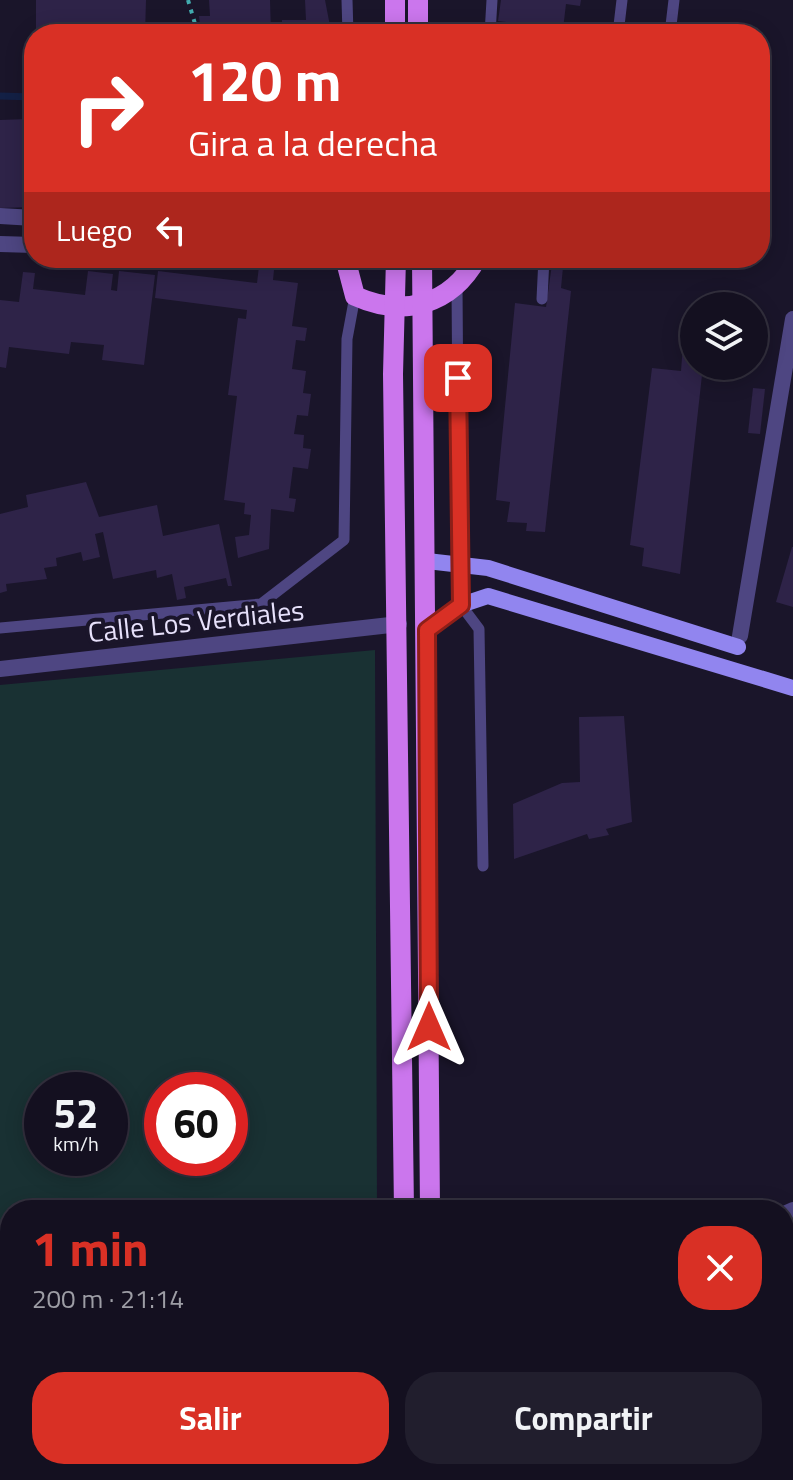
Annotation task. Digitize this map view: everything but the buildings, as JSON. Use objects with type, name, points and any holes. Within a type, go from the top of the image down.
[{"type":"main road","points":[[395,0],[395,24]]},
{"type":"main road","points":[[418,0],[418,24]]},
{"type":"main road","points":[[348,268],[355,296],[395,307],[423,305],[457,286],[470,268]]},
{"type":"main road","points":[[396,268],[404,1200]]},
{"type":"main road","points":[[422,268],[430,1200]]},
{"type":"street","points":[[0,216],[24,217]]},
{"type":"street","points":[[0,244],[24,245]]},
{"type":"street","points":[[734,669],[793,319]]},
{"type":"street","points":[[427,561],[488,568],[739,642]]},
{"type":"street","points":[[427,630],[461,605],[488,596],[793,688]]},
{"type":"street","name":"Calle Los Verdiales","points":[[0,669],[399,624]]},
{"type":"lane","points":[[347,0],[348,24]]},
{"type":"lane","points":[[491,24],[492,0]]},
{"type":"lane","points":[[619,24],[622,0]]},
{"type":"lane","points":[[671,24],[674,0]]},
{"type":"lane","points":[[542,299],[544,268]]},
{"type":"lane","points":[[457,286],[459,563],[461,605],[479,629],[483,866]]},
{"type":"lane","points":[[0,628],[261,604],[344,540],[347,339],[355,296]]},
{"type":"path","points":[[188,0],[195,24]]},
{"type":"green space","points":[[375,650],[377,1200],[0,1200],[0,685]]},
{"type":"waterway","points":[[0,96],[24,97]]},
{"type":"route","points":[[429,1027],[427,630],[461,605],[458,378]]}]
